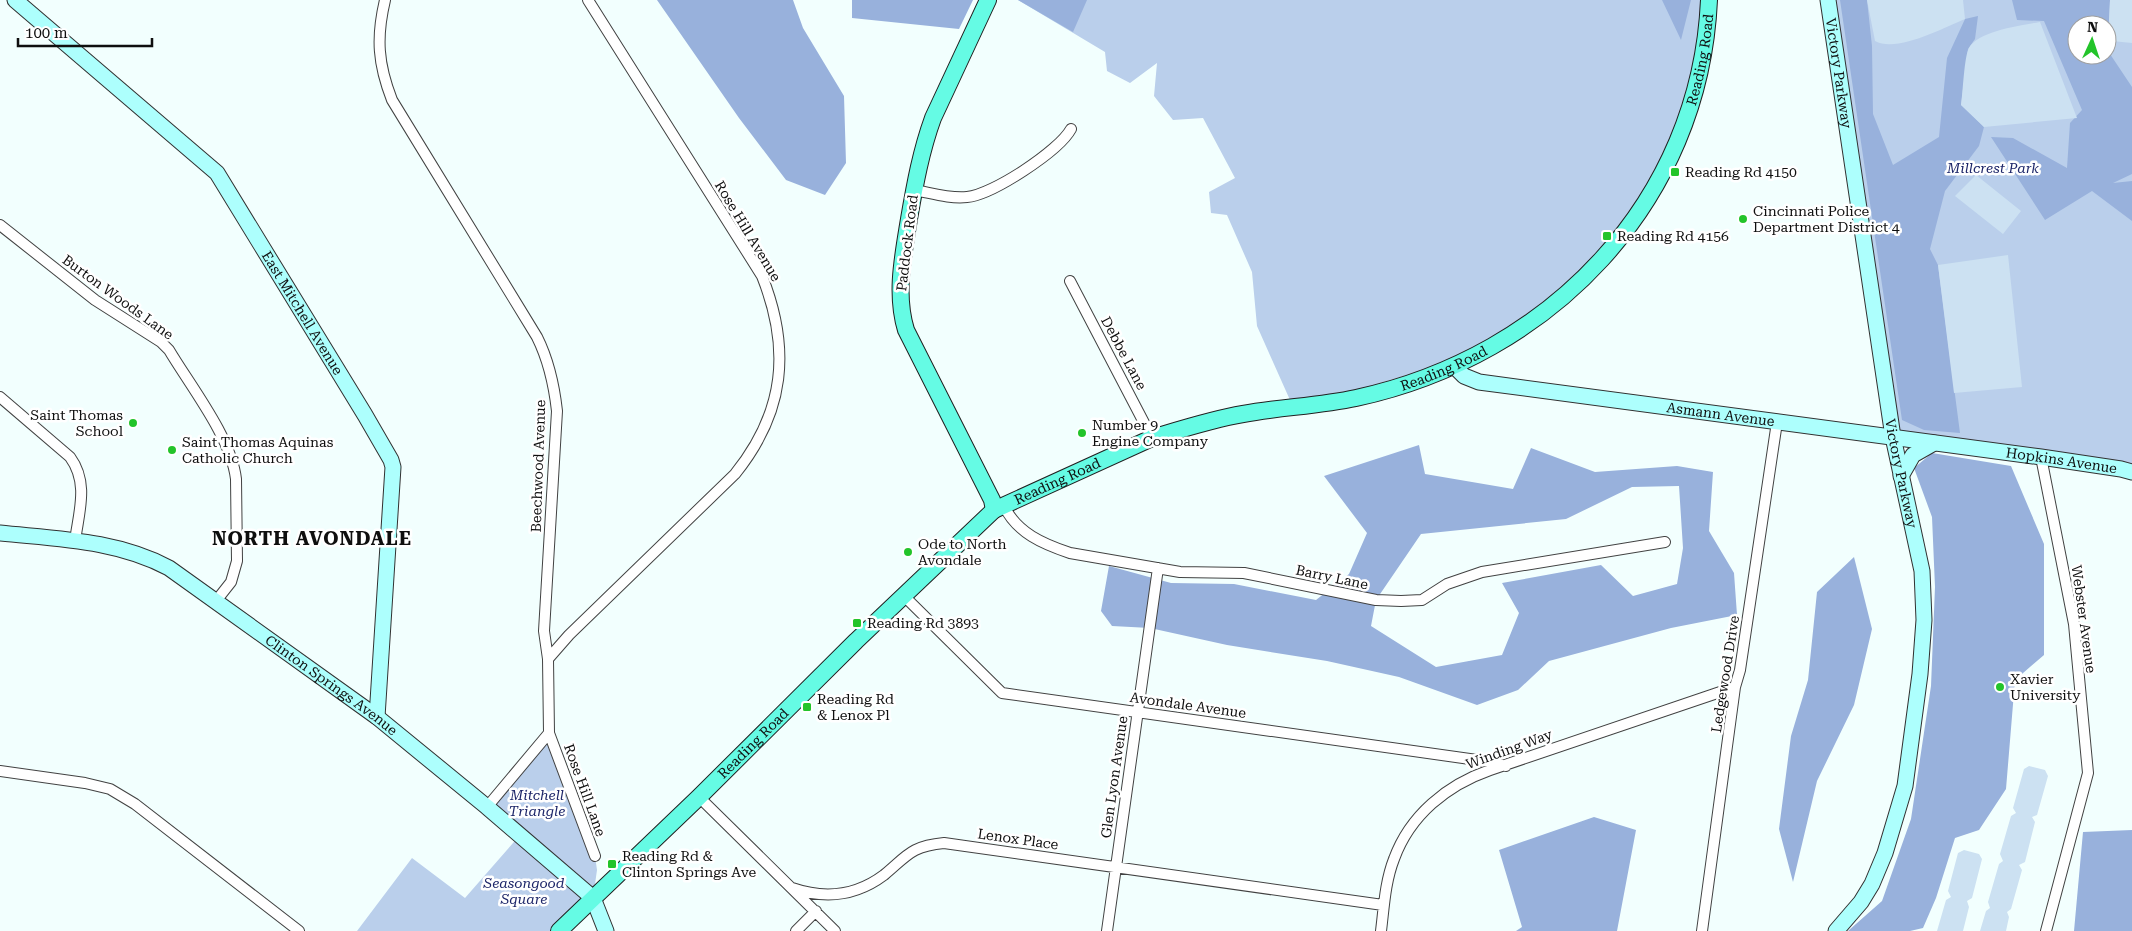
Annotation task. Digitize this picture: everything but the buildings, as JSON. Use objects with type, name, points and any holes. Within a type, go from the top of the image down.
[{"type":"main road","name":"Paddock Road","points":[[988,0],[933,118],[918,165],[900,288],[906,330],[992,500],[999,508]]},
{"type":"main road","name":"Reading Road","points":[[559,931],[699,797],[852,644],[999,508],[1152,438],[1243,414],[1357,398],[1428,377],[1454,366],[1502,340],[1545,312],[1588,274],[1630,225],[1662,174],[1684,125],[1703,63],[1709,0]]},
{"type":"street","name":"East Mitchell Avenue","points":[[15,0],[217,173],[365,414],[391,460],[377,717]]},
{"type":"street","name":"Beechwood Avenue","points":[[385,0],[379,25],[379,51],[381,68],[392,100],[537,338],[551,369],[557,411],[544,631],[548,659],[549,733]]},
{"type":"street","name":"Rose Hill Avenue","points":[[548,659],[569,635],[735,474],[748,458],[767,425],[774,406],[780,364],[778,327],[762,276],[588,0]]},
{"type":"street","name":"Victory Parkway","points":[[1828,0],[1893,438],[1917,542],[1924,595],[1920,674],[1905,786],[1885,853],[1872,884],[1861,902],[1836,931]]},
{"type":"street","points":[[914,190],[957,198],[989,191],[1029,167],[1066,138],[1071,129]]},
{"type":"street","name":"Burton Woods Lane","points":[[0,225],[95,300],[161,342],[169,350],[226,442],[235,466],[237,561],[231,582],[216,602]]},
{"type":"street","name":"Debbe Lane","points":[[1070,281],[1152,438]]},
{"type":"street","name":"Asmann Avenue","points":[[1454,366],[1464,376],[1479,382],[1990,450]]},
{"type":"street","points":[[0,397],[70,457],[76,466],[82,487],[75,541]]},
{"type":"street","name":"Ledgewood Drive","points":[[1702,931],[1776,422]]},
{"type":"street","points":[[1901,476],[1913,455],[1934,443]]},
{"type":"street","name":"Hopkins Avenue","points":[[1990,450],[2132,472]]},
{"type":"street","name":"Webster Avenue","points":[[2041,457],[2074,624],[2088,773],[2046,931]]},
{"type":"street","name":"Barry Lane","points":[[999,508],[1025,532],[1054,547],[1086,556],[1195,574],[1210,571],[1244,573],[1376,600],[1422,600],[1447,584],[1482,572],[1646,543],[1665,542]]},
{"type":"street","name":"Clinton Springs Avenue","points":[[0,533],[119,548],[154,560],[169,568],[377,717],[487,807],[593,898],[606,931]]},
{"type":"street","name":"Glen Lyon Avenue","points":[[1107,931],[1137,712],[1154,609],[1158,568]]},
{"type":"street","name":"Avondale Avenue","points":[[905,597],[1002,693],[1484,761],[1506,766]]},
{"type":"street","name":"Winding Way","points":[[1381,931],[1383,905],[1393,860],[1407,833],[1421,814],[1445,792],[1474,775],[1506,766],[1736,687]]},
{"type":"street","points":[[487,807],[549,733]]},
{"type":"street","name":"Rose Hill Lane","points":[[549,733],[595,856]]},
{"type":"street","points":[[0,771],[85,783],[110,789],[135,804],[299,931]]},
{"type":"street","points":[[699,797],[835,931]]},
{"type":"street","name":"Lenox Place","points":[[792,888],[816,894],[847,893],[873,882],[908,853],[919,848],[944,843],[1383,905]]},
{"type":"street","points":[[796,931],[816,912]]},
{"type":"green space","points":[[1018,0],[1709,0],[1684,125],[1604,258],[1480,353],[1294,409],[1257,326],[1252,272],[1227,215],[1211,213],[1209,192],[1235,178],[1203,118],[1173,120],[1154,96],[1157,63],[1130,83],[1107,71],[1105,52]]},
{"type":"green space","name":"Millcrest Park","points":[[1828,0],[2132,0],[2132,472],[1893,437]]},
{"type":"green space","name":"Seasongood Square","points":[[549,733],[595,856],[597,870],[593,898],[559,931],[357,931],[412,858],[465,898],[520,835],[487,807]]},
{"type":"shaded area","points":[[657,0],[793,0],[803,28],[844,96],[846,163],[825,195],[786,180],[739,118]]},
{"type":"shaded area","points":[[852,0],[973,0],[959,29],[852,18]]},
{"type":"shaded area","points":[[1018,0],[1087,0],[1073,32]]},
{"type":"shaded area","points":[[1662,0],[1691,0],[1681,40]]},
{"type":"shaded area","points":[[1840,0],[1867,0],[1872,46],[1873,114],[1893,165],[1939,137],[1947,58],[1965,19],[1978,16],[1975,39],[1968,49],[1961,105],[1984,127],[1979,146],[1945,191],[1930,249],[1938,265],[1960,433],[1924,430],[1902,420]]},
{"type":"shaded area","points":[[1867,0],[1963,0],[1965,19],[1920,38],[1895,44],[1884,44],[1875,41]]},
{"type":"shaded area","points":[[2012,0],[2110,0],[2109,15],[2067,15],[2067,65],[2117,64],[2132,87],[2132,174],[2113,183],[2132,181],[2132,221],[2092,191],[2045,220],[1991,137],[2013,138],[2067,168],[2070,123],[2082,110],[2044,21],[2017,20]]},
{"type":"shaded area","points":[[2110,0],[2132,0],[2132,43],[2117,42],[2117,15],[2109,15]]},
{"type":"shaded area","points":[[2040,22],[2077,118],[1984,127],[1961,105],[1969,48],[1974,42],[1991,33]]},
{"type":"shaded area","points":[[1976,175],[2021,211],[2003,234],[1955,196]]},
{"type":"shaded area","points":[[2008,255],[2022,387],[1954,393],[1938,265]]},
{"type":"shaded area","points":[[1419,445],[1425,474],[1513,489],[1531,448],[1595,472],[1677,466],[1713,472],[1709,531],[1734,573],[1737,615],[1671,628],[1549,661],[1518,690],[1477,705],[1399,677],[1327,661],[1227,645],[1150,628],[1112,626],[1101,611],[1109,566],[1171,583],[1234,584],[1316,600],[1349,574],[1367,533],[1324,476]],"holes":[[[1679,486],[1683,548],[1677,584],[1633,596],[1601,565],[1502,583],[1519,613],[1502,655],[1436,667],[1371,626],[1376,600],[1421,534],[1566,519],[1632,487]]]},
{"type":"shaded area","points":[[1932,453],[2011,466],[2044,544],[2044,655],[2015,680],[2006,789],[1979,830],[1955,838],[1936,898],[1923,928],[1910,931],[1848,931],[1882,901],[1911,819],[1931,686],[1935,587],[1932,517],[1914,468]]},
{"type":"shaded area","points":[[1854,557],[1872,629],[1854,705],[1817,781],[1793,882],[1779,829],[1791,736],[1808,680],[1817,592]]},
{"type":"shaded area","points":[[2029,766],[2045,770],[2048,776],[2037,815],[2032,817],[2035,822],[2025,862],[2019,865],[2022,870],[2011,909],[2007,912],[2009,917],[2006,931],[1980,931],[1986,911],[1990,908],[1988,902],[1999,864],[2003,861],[2000,854],[2011,816],[2016,813],[2013,808],[2024,769]]},
{"type":"shaded area","points":[[1594,817],[1636,830],[1617,931],[1516,931],[1522,927],[1499,850]]},
{"type":"shaded area","points":[[2132,830],[2132,931],[2074,931],[2083,832]]},
{"type":"shaded area","points":[[1964,850],[1979,854],[1982,859],[1972,898],[1967,901],[1969,907],[1963,931],[1937,931],[1946,900],[1951,897],[1948,891],[1958,853]]},
{"type":"place","name":"Reading Rd 4150","points":[[1675,172]]},
{"type":"place","name":"Cincinnati Police Department District 4","points":[[1743,219]]},
{"type":"place","name":"Reading Rd 4156","points":[[1607,236]]},
{"type":"place","name":"Saint Thomas School","points":[[133,423]]},
{"type":"place","name":"Number 9 Engine Company","points":[[1082,433]]},
{"type":"place","name":"Saint Thomas Aquinas Catholic Church","points":[[172,450]]},
{"type":"place","name":"Ode to North Avondale","points":[[908,552]]},
{"type":"place","name":"Reading Rd 3893","points":[[857,623]]},
{"type":"place","name":"Xavier University","points":[[2000,687]]},
{"type":"place","name":"Reading Rd & Lenox Pl","points":[[807,707]]},
{"type":"place","name":"Reading Rd & Clinton Springs Ave","points":[[612,864]]},
{"type":"district","name":"NORTH AVONDALE","points":[[312,538]]},
{"type":"park label","name":"Mitchell Triangle","points":[[537,804]]}]
